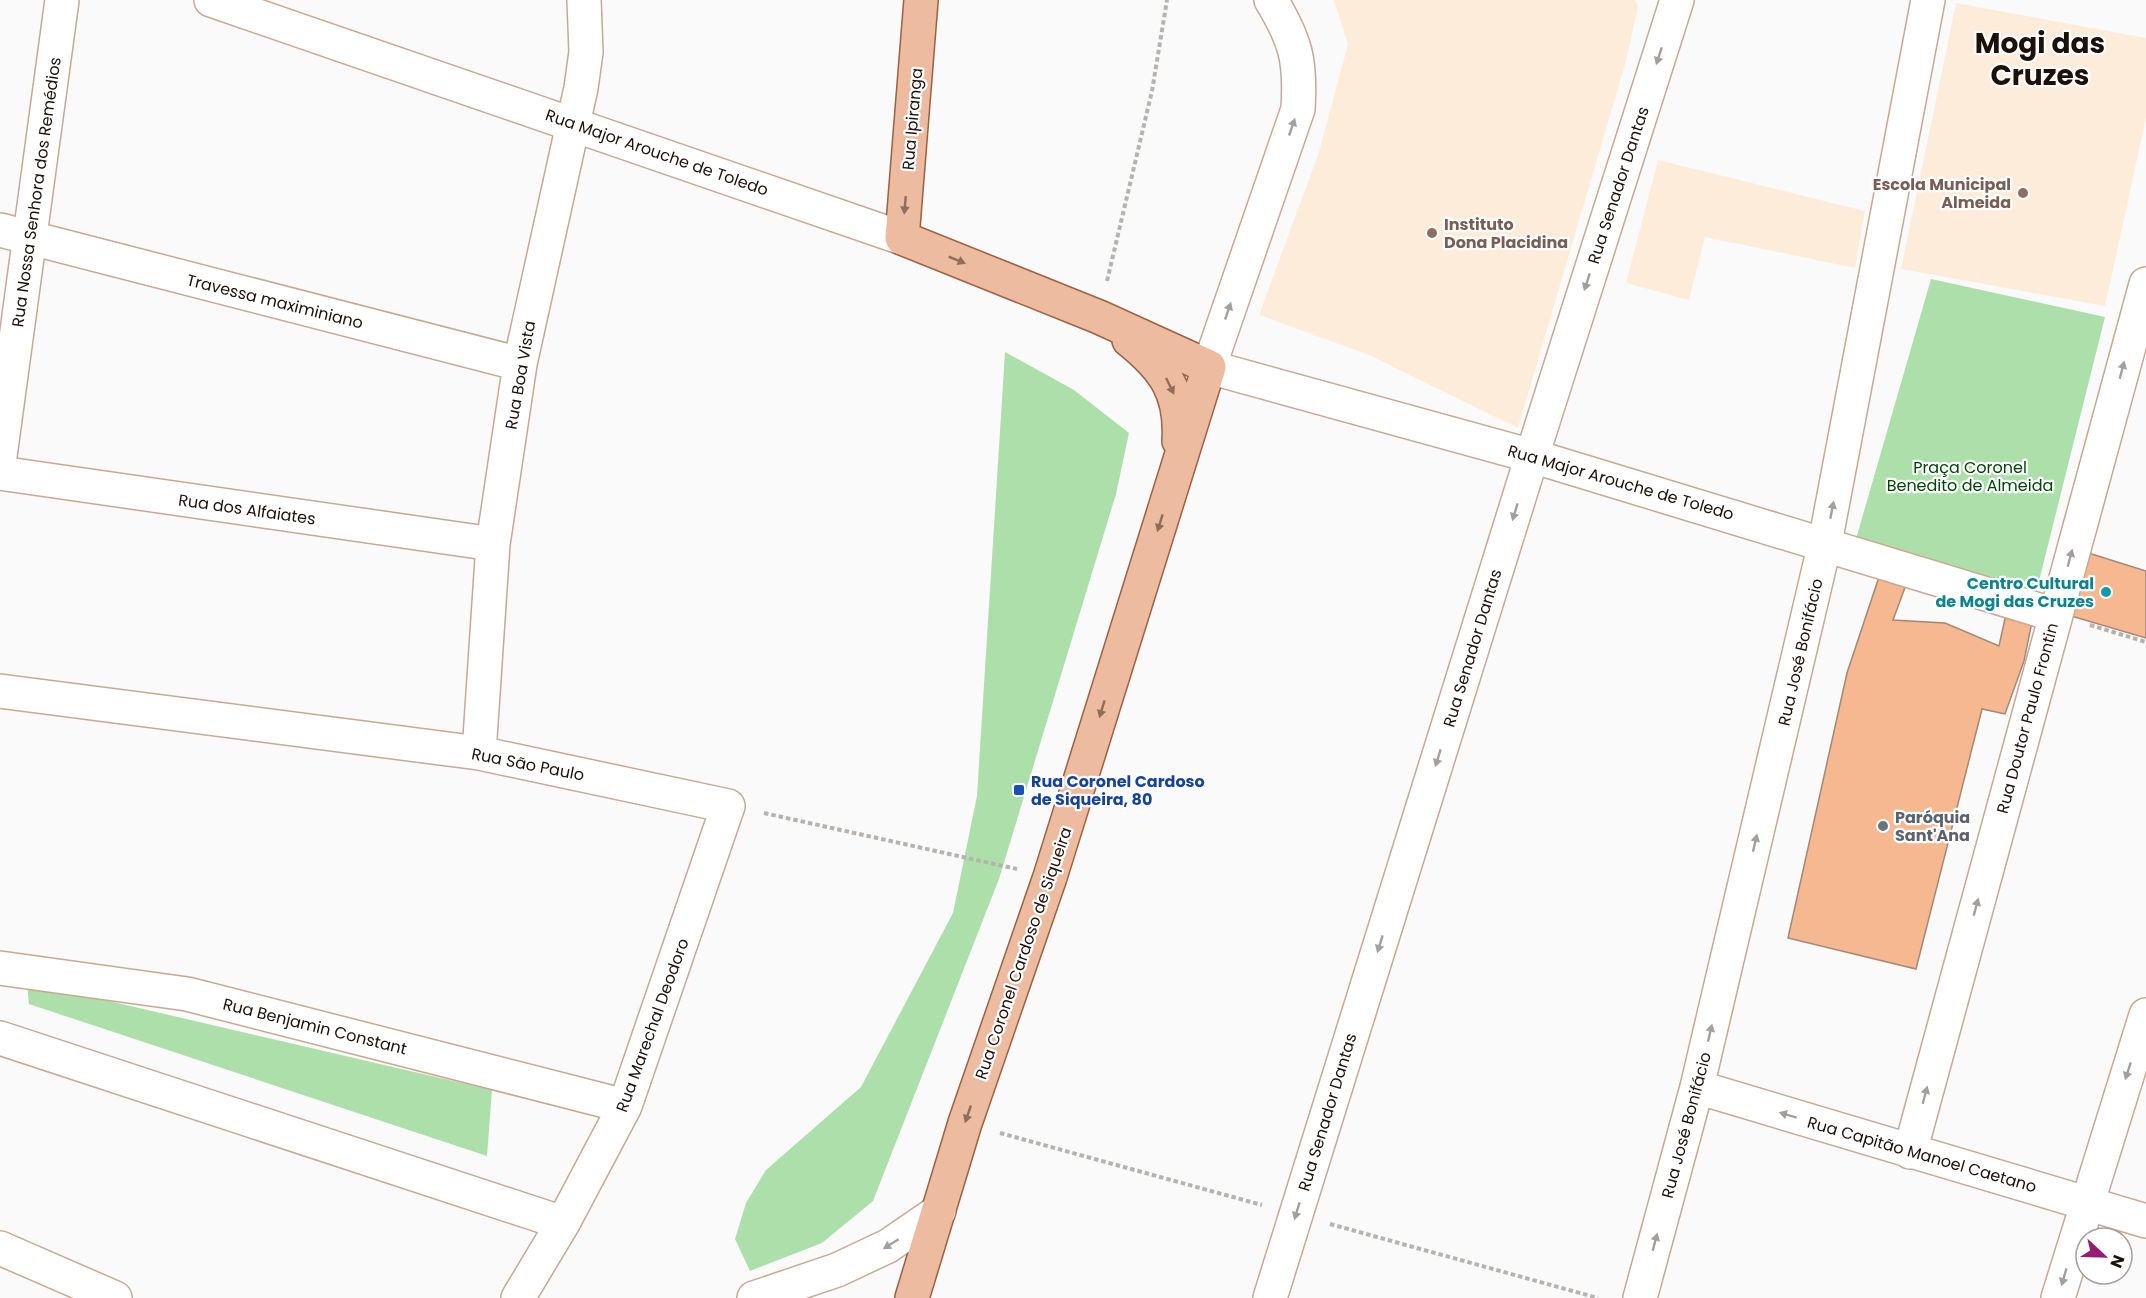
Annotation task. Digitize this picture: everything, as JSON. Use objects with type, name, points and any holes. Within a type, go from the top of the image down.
[{"type":"main road","name":"Rua Ipiranga","points":[[902,238],[921,0]]},
{"type":"main road","name":"Rua Major Arouche de Toledo","points":[[902,238],[1099,317],[1209,367]]},
{"type":"main road","name":"Rua Major Arouche de Toledo","points":[[1099,317],[1143,351],[1165,375],[1175,396],[1180,418],[1177,467]]},
{"type":"main road","name":"Rua Coronel Cardoso de Siqueira","points":[[912,1298],[965,1123],[1050,877],[1209,367]]},
{"type":"street","name":"Rua Nossa Senhora dos Remédios","points":[[0,442],[15,234],[62,0]]},
{"type":"street","name":"Rua Major Arouche de Toledo","points":[[212,0],[902,238]]},
{"type":"street","name":"Rua Boa Vista","points":[[479,753],[493,544],[520,364],[573,123],[586,52],[584,0]]},
{"type":"street","points":[[1209,367],[1298,109],[1300,75],[1292,35],[1271,0]]},
{"type":"street","name":"Rua Senador Dantas","points":[[1270,1298],[1532,456],[1677,0]]},
{"type":"street","name":"Rua José Bonifácio","points":[[1640,1298],[1697,1087],[1826,543],[1928,0]]},
{"type":"street","name":"Travessa maximiniano","points":[[15,234],[520,364]]},
{"type":"street","name":"Rua Doutor Paulo Frontin","points":[[1910,1152],[2146,284]]},
{"type":"street","name":"Rua Major Arouche de Toledo","points":[[1209,367],[1532,456],[1826,543],[2055,615]]},
{"type":"street","name":"Rua dos Alfaiates","points":[[0,473],[493,544]]},
{"type":"street","name":"Rua São Paulo","points":[[0,691],[479,753],[728,806]]},
{"type":"street","name":"Rua Marechal Deodoro","points":[[518,1298],[563,1223],[625,1106],[728,806]]},
{"type":"street","name":"Rua Benjamin Constant","points":[[0,968],[187,994],[625,1106]]},
{"type":"street","points":[[2058,1298],[2146,1015]]},
{"type":"street","points":[[0,1038],[563,1223]]},
{"type":"street","name":"Rua Capitão Manoel Caetano","points":[[1697,1087],[2146,1221]]},
{"type":"street","points":[[754,1298],[837,1270],[888,1246],[939,1211]]},
{"type":"street","points":[[0,1248],[115,1298]]},
{"type":"path","points":[[1099,317],[1152,90],[1167,0]]},
{"type":"path","points":[[2055,615],[2146,642]]},
{"type":"path","points":[[728,806],[1050,877]]},
{"type":"shaded area","name":"Instituto Dona Placidina","points":[[1334,0],[1635,0],[1638,6],[1626,61],[1518,428],[1369,355],[1259,315],[1319,152],[1348,44]]},
{"type":"shaded area","name":"Escola Municipal Almeida","points":[[1956,3],[2146,38],[2146,118],[2105,306],[1901,269]]},
{"type":"shaded area","points":[[1658,160],[1865,211],[1855,268],[1705,237],[1689,300],[1626,283]]},
{"type":"green space","name":"Praça Coronel Benedito de Almeida","points":[[1931,279],[2105,317],[2036,593],[1856,539]]},
{"type":"green space","points":[[1005,352],[1074,390],[1129,433],[1116,494],[999,879],[873,1201],[822,1243],[750,1271],[735,1239],[746,1203],[766,1170],[861,1087],[953,913],[977,796]]},
{"type":"green space","points":[[27,982],[492,1090],[487,1156],[29,1004]]},
{"type":"building","name":"Centro Cultural de Mogi das Cruzes","points":[[2079,550],[2146,571],[2146,638],[2061,613]]},
{"type":"building","name":"Paróquia Sant'Ana","points":[[1880,574],[1907,582],[1893,620],[1945,623],[1999,646],[2006,614],[2033,617],[2024,661],[2005,714],[1982,709],[1916,969],[1788,938],[1847,673]]},
{"type":"place","name":"Escola Municipal Almeida","points":[[2023,193]]},
{"type":"place","name":"Instituto Dona Placidina","points":[[1432,233]]},
{"type":"place","name":"Centro Cultural de Mogi das Cruzes","points":[[2106,592]]},
{"type":"place","name":"Rua Coronel Cardoso de Siqueira, 80","points":[[1019,790]]},
{"type":"place","name":"Paróquia Sant'Ana","points":[[1883,826]]},
{"type":"district","name":"Mogi das Cruzes","points":[[2040,59]]}]
